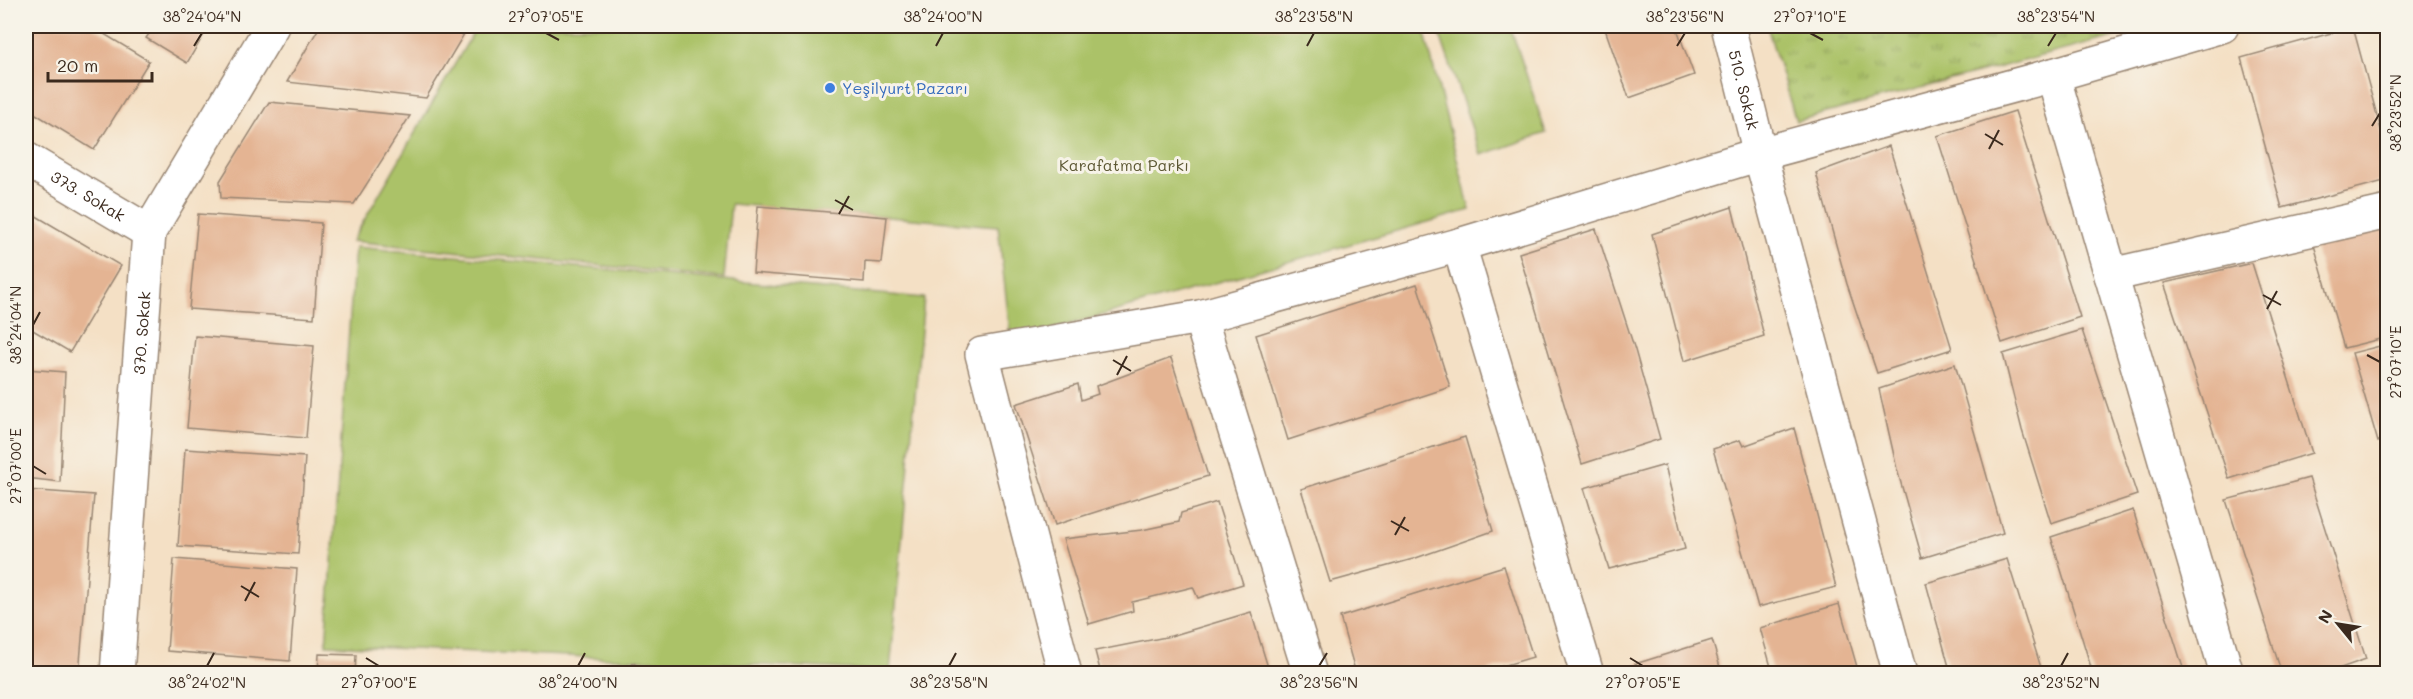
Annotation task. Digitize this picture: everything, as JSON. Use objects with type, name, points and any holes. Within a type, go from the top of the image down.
[{"type":"street","name":"370. Sokak","points":[[117,674],[149,232],[272,26]]},
{"type":"street","name":"510. Sokak","points":[[1728,26],[1760,154],[1900,674]]},
{"type":"street","points":[[1065,674],[982,354],[1200,317],[1459,245],[1760,154],[2054,75],[2222,26]]},
{"type":"street","points":[[2054,75],[2226,674]]},
{"type":"street","name":"373. Sokak","points":[[26,159],[149,232]]},
{"type":"street","points":[[2110,275],[2388,212]]},
{"type":"street","points":[[1459,245],[1587,674]]},
{"type":"street","points":[[1200,317],[1310,674]]},
{"type":"green space","name":"Karafatma Parkı","points":[[477,26],[1423,26],[1470,210],[1011,341],[998,226],[731,204],[724,278],[352,241]]},
{"type":"green space","points":[[1437,26],[1510,26],[1546,133],[1481,155]]},
{"type":"green space","points":[[1767,26],[2155,26],[1796,121]]},
{"type":"green space","points":[[355,247],[924,298],[890,671],[326,645]]},
{"type":"building","points":[[26,26],[91,26],[149,61],[94,150],[26,108]]},
{"type":"building","points":[[145,26],[209,26],[187,63],[146,38],[152,30]]},
{"type":"building","points":[[320,26],[450,26],[464,34],[426,98],[287,82]]},
{"type":"building","points":[[1297,26],[1297,29],[1239,27]]},
{"type":"building","points":[[1604,26],[1676,26],[1694,75],[1629,98]]},
{"type":"building","points":[[2353,27],[2388,156],[2388,180],[2282,208],[2241,58]]},
{"type":"building","points":[[269,102],[410,116],[354,204],[221,198],[220,181]]},
{"type":"building","points":[[2015,111],[2080,317],[2002,343],[1937,136]]},
{"type":"building","points":[[1889,146],[1952,349],[1877,373],[1847,284],[1816,173]]},
{"type":"building","points":[[758,206],[887,217],[882,263],[865,262],[864,282],[753,273]]},
{"type":"building","points":[[1732,207],[1764,336],[1684,361],[1652,234]]},
{"type":"building","points":[[26,210],[121,266],[70,352],[26,326]]},
{"type":"building","points":[[198,214],[321,223],[314,318],[189,309]]},
{"type":"building","points":[[2388,226],[2388,337],[2344,348],[2314,245]]},
{"type":"building","points":[[1596,229],[1635,350],[1660,439],[1582,464],[1519,253]]},
{"type":"building","points":[[2252,263],[2312,453],[2229,479],[2164,283]]},
{"type":"building","points":[[1417,284],[1450,387],[1288,440],[1256,335]]},
{"type":"building","points":[[2082,330],[2137,495],[2051,523],[2022,430],[2003,354]]},
{"type":"building","points":[[195,336],[314,346],[306,438],[187,428]]},
{"type":"building","points":[[2388,344],[2388,439],[2378,442],[2352,353]]},
{"type":"building","points":[[1171,358],[1208,476],[1055,525],[1016,404],[1078,384],[1081,400],[1098,394],[1096,386]]},
{"type":"building","points":[[1955,364],[2003,533],[1922,558],[1897,469],[1879,389]]},
{"type":"building","points":[[26,369],[65,372],[60,482],[26,478]]},
{"type":"building","points":[[1794,428],[1836,587],[1758,607],[1713,449],[1740,440],[1743,446]]},
{"type":"building","points":[[1465,437],[1493,531],[1413,559],[1330,582],[1301,489]]},
{"type":"building","points":[[185,449],[305,457],[298,554],[178,546]]},
{"type":"building","points":[[1665,465],[1685,549],[1609,569],[1584,488]]},
{"type":"building","points":[[2309,478],[2366,659],[2324,674],[2282,674],[2226,500]]},
{"type":"building","points":[[26,490],[94,495],[79,674],[26,674]]},
{"type":"building","points":[[1217,502],[1243,584],[1198,598],[1193,587],[1132,602],[1133,611],[1089,624],[1063,539],[1142,530],[1179,522],[1181,513]]},
{"type":"building","points":[[2133,510],[2185,674],[2093,674],[2051,537]]},
{"type":"building","points":[[174,559],[297,569],[290,661],[167,651]]},
{"type":"building","points":[[2007,559],[2043,674],[1951,674],[1926,583]]},
{"type":"building","points":[[1504,566],[1533,657],[1476,674],[1356,674],[1340,617]]},
{"type":"building","points":[[1839,604],[1859,674],[1773,674],[1760,628]]},
{"type":"building","points":[[1251,612],[1270,674],[1101,674],[1095,651],[1171,636]]},
{"type":"building","points":[[1712,640],[1722,674],[1637,674],[1635,664]]},
{"type":"building","points":[[319,654],[356,655],[355,674],[318,674]]},
{"type":"building","points":[[633,663],[652,674],[627,674]]},
{"type":"place","name":"Yeşilyurt Pazarı","points":[[830,88]]}]
